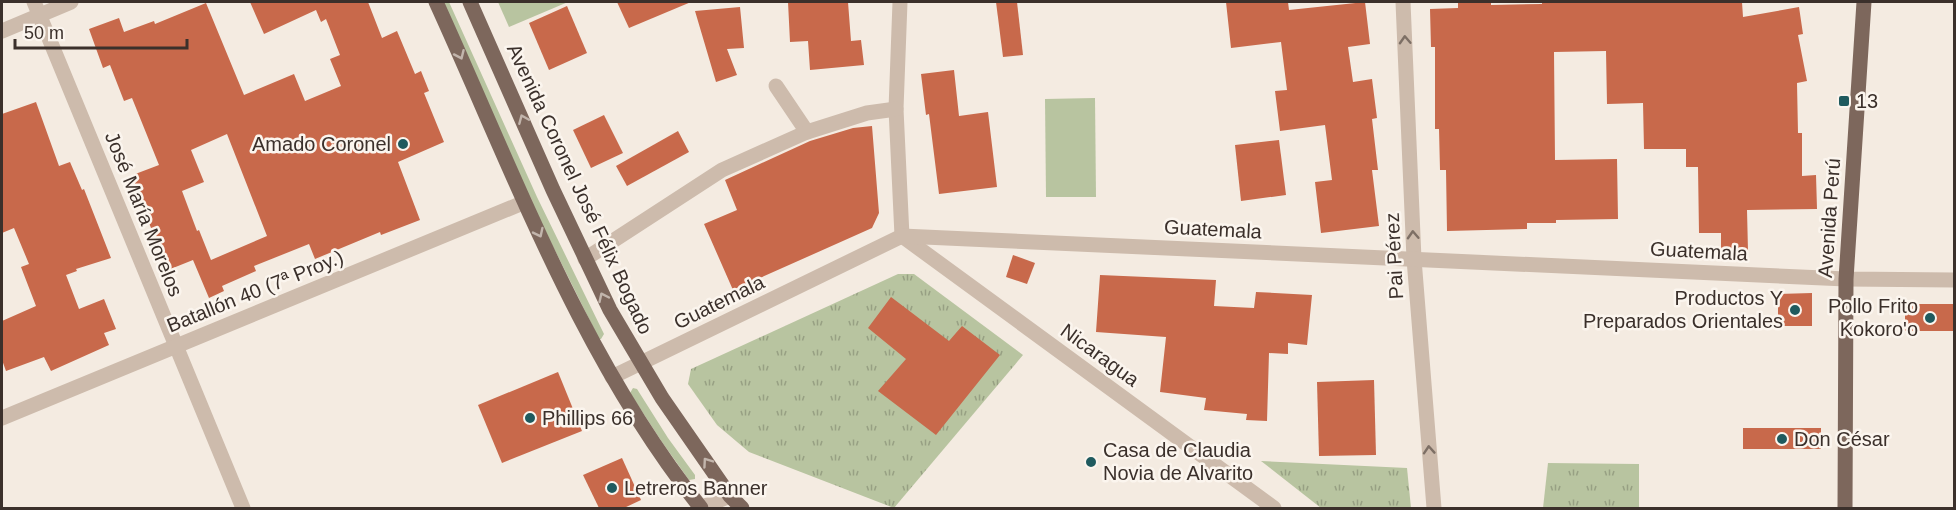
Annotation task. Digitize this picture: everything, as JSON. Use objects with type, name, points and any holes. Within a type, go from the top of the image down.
[{"type":"main road","points":[[436,2],[585,330],[660,454],[700,508]]},
{"type":"main road","name":"Avenida Coronel José Félix Bogado","points":[[470,2],[610,310],[640,363],[730,496],[742,508]]},
{"type":"main road","name":"Avenida Perú","points":[[1845,508],[1846,279],[1864,2]]},
{"type":"street","points":[[2,31],[37,8],[71,2]]},
{"type":"street","points":[[900,2],[896,109],[902,236]]},
{"type":"street","name":"Pai Pérez","points":[[1403,2],[1414,259],[1434,508]]},
{"type":"street","name":"José María Morelos","points":[[37,8],[243,508]]},
{"type":"street","points":[[776,86],[807,132]]},
{"type":"street","points":[[585,259],[722,170],[807,132],[867,113],[896,109]]},
{"type":"street","name":"Batallón 40 (7ª Proy.)","points":[[2,418],[525,202]]},
{"type":"street","name":"Guatemala","points":[[612,377],[902,236],[1846,279],[1954,280]]},
{"type":"street","name":"Nicaragua","points":[[902,236],[1274,508]]},
{"type":"street","points":[[700,508],[730,496]]},
{"type":"green space","points":[[441,2],[449,2],[537,197],[604,334],[601,339],[530,200]]},
{"type":"green space","points":[[498,2],[568,2],[509,27]]},
{"type":"green space","points":[[1095,98],[1096,197],[1046,197],[1045,99]]},
{"type":"green space","points":[[898,274],[914,274],[1023,355],[894,508],[749,452],[717,425],[688,384],[691,369]]},
{"type":"green space","points":[[633,388],[637,389],[695,475],[695,479],[689,480],[662,442],[630,393]]},
{"type":"green space","points":[[1261,461],[1407,468],[1411,508],[1321,508]]},
{"type":"green space","points":[[1548,463],[1639,464],[1639,508],[1543,508]]},
{"type":"building","points":[[250,2],[368,2],[382,38],[397,31],[415,74],[421,71],[429,91],[424,93],[444,142],[398,162],[420,220],[381,235],[380,232],[315,259],[309,244],[254,266],[256,271],[222,286],[224,291],[209,298],[193,260],[168,270],[130,176],[159,165],[132,98],[124,101],[110,65],[103,68],[89,29],[119,18],[124,32],[154,21],[155,24],[206,3],[244,95],[294,74],[305,101],[341,86],[330,59],[340,55],[326,19],[321,22],[316,10],[264,34]],"holes":[[[227,134],[267,236],[211,260],[182,191],[204,182],[191,150]]]},
{"type":"building","points":[[617,2],[691,2],[629,28]]},
{"type":"building","points":[[788,2],[848,2],[851,41],[861,40],[864,65],[810,70],[808,41],[790,42]]},
{"type":"building","points":[[996,2],[1017,2],[1023,55],[1003,57]]},
{"type":"building","points":[[1226,2],[1288,2],[1289,10],[1365,2],[1370,44],[1348,47],[1353,82],[1372,79],[1377,118],[1372,119],[1378,170],[1372,170],[1379,226],[1321,233],[1315,182],[1332,180],[1325,125],[1280,131],[1275,91],[1287,90],[1281,42],[1231,48]]},
{"type":"building","points":[[1458,2],[1491,2],[1491,5],[1542,4],[1542,2],[1742,2],[1743,17],[1799,7],[1803,34],[1798,35],[1807,81],[1797,83],[1798,133],[1802,133],[1802,176],[1816,175],[1817,209],[1747,210],[1748,251],[1721,252],[1721,233],[1699,233],[1698,167],[1686,167],[1686,149],[1644,149],[1643,103],[1607,104],[1606,51],[1554,52],[1555,160],[1617,159],[1618,219],[1527,223],[1527,229],[1447,231],[1446,170],[1440,170],[1439,129],[1435,129],[1435,47],[1431,47],[1430,9],[1458,8]]},
{"type":"building","points":[[567,6],[587,53],[549,70],[529,23]]},
{"type":"building","points":[[740,7],[744,48],[727,49],[737,75],[716,82],[695,11]]},
{"type":"building","points":[[954,70],[959,116],[988,112],[997,187],[939,194],[929,114],[926,115],[921,74]]},
{"type":"building","points":[[36,102],[59,166],[70,162],[82,190],[84,189],[111,258],[76,269],[77,271],[66,275],[79,309],[104,299],[116,329],[104,333],[109,345],[51,371],[44,357],[6,371],[2,360],[2,321],[36,306],[21,267],[29,264],[14,228],[2,233],[2,114]]},
{"type":"building","points":[[604,115],[623,153],[591,168],[573,130]]},
{"type":"building","points":[[872,126],[879,213],[872,228],[733,290],[704,224],[737,210],[725,180],[810,141],[853,128]]},
{"type":"building","points":[[678,131],[689,152],[627,186],[616,166]]},
{"type":"building","points":[[1279,140],[1286,195],[1241,201],[1235,145]]},
{"type":"building","points":[[1013,255],[1035,263],[1027,284],[1006,277]]},
{"type":"building","points":[[1100,275],[1216,280],[1214,306],[1254,308],[1256,292],[1312,295],[1307,345],[1288,343],[1288,354],[1269,353],[1267,421],[1246,420],[1247,414],[1204,410],[1206,398],[1160,392],[1166,337],[1096,332]]},
{"type":"building","name":"Productos Y Preparados Orientales","points":[[1812,293],[1812,326],[1778,326],[1778,294]]},
{"type":"building","points":[[891,297],[949,341],[962,326],[1000,355],[936,435],[878,391],[906,359],[868,328]]},
{"type":"building","name":"Pollo Frito Kokoro'o","points":[[1905,304],[1954,304],[1954,331],[1905,331]]},
{"type":"building","name":"Phillips 66","points":[[558,372],[582,431],[502,463],[478,405]]},
{"type":"building","points":[[1374,380],[1376,455],[1319,456],[1317,382]]},
{"type":"building","name":"Don César","points":[[1743,428],[1821,428],[1821,449],[1743,449]]},
{"type":"building","name":"Letreros Banner","points":[[622,458],[641,500],[624,508],[599,508],[583,475]]},
{"type":"place","name":"13","points":[[1844,101]]},
{"type":"place","name":"Amado Coronel","points":[[403,144]]},
{"type":"place","name":"Productos Y Preparados Orientales","points":[[1795,310]]},
{"type":"place","name":"Pollo Frito Kokoro'o","points":[[1930,318]]},
{"type":"place","name":"Phillips 66","points":[[530,418]]},
{"type":"place","name":"Don César","points":[[1782,439]]},
{"type":"place","name":"Casa de Claudia Novia de Alvarito","points":[[1091,462]]},
{"type":"place","name":"Letreros Banner","points":[[612,488]]}]
